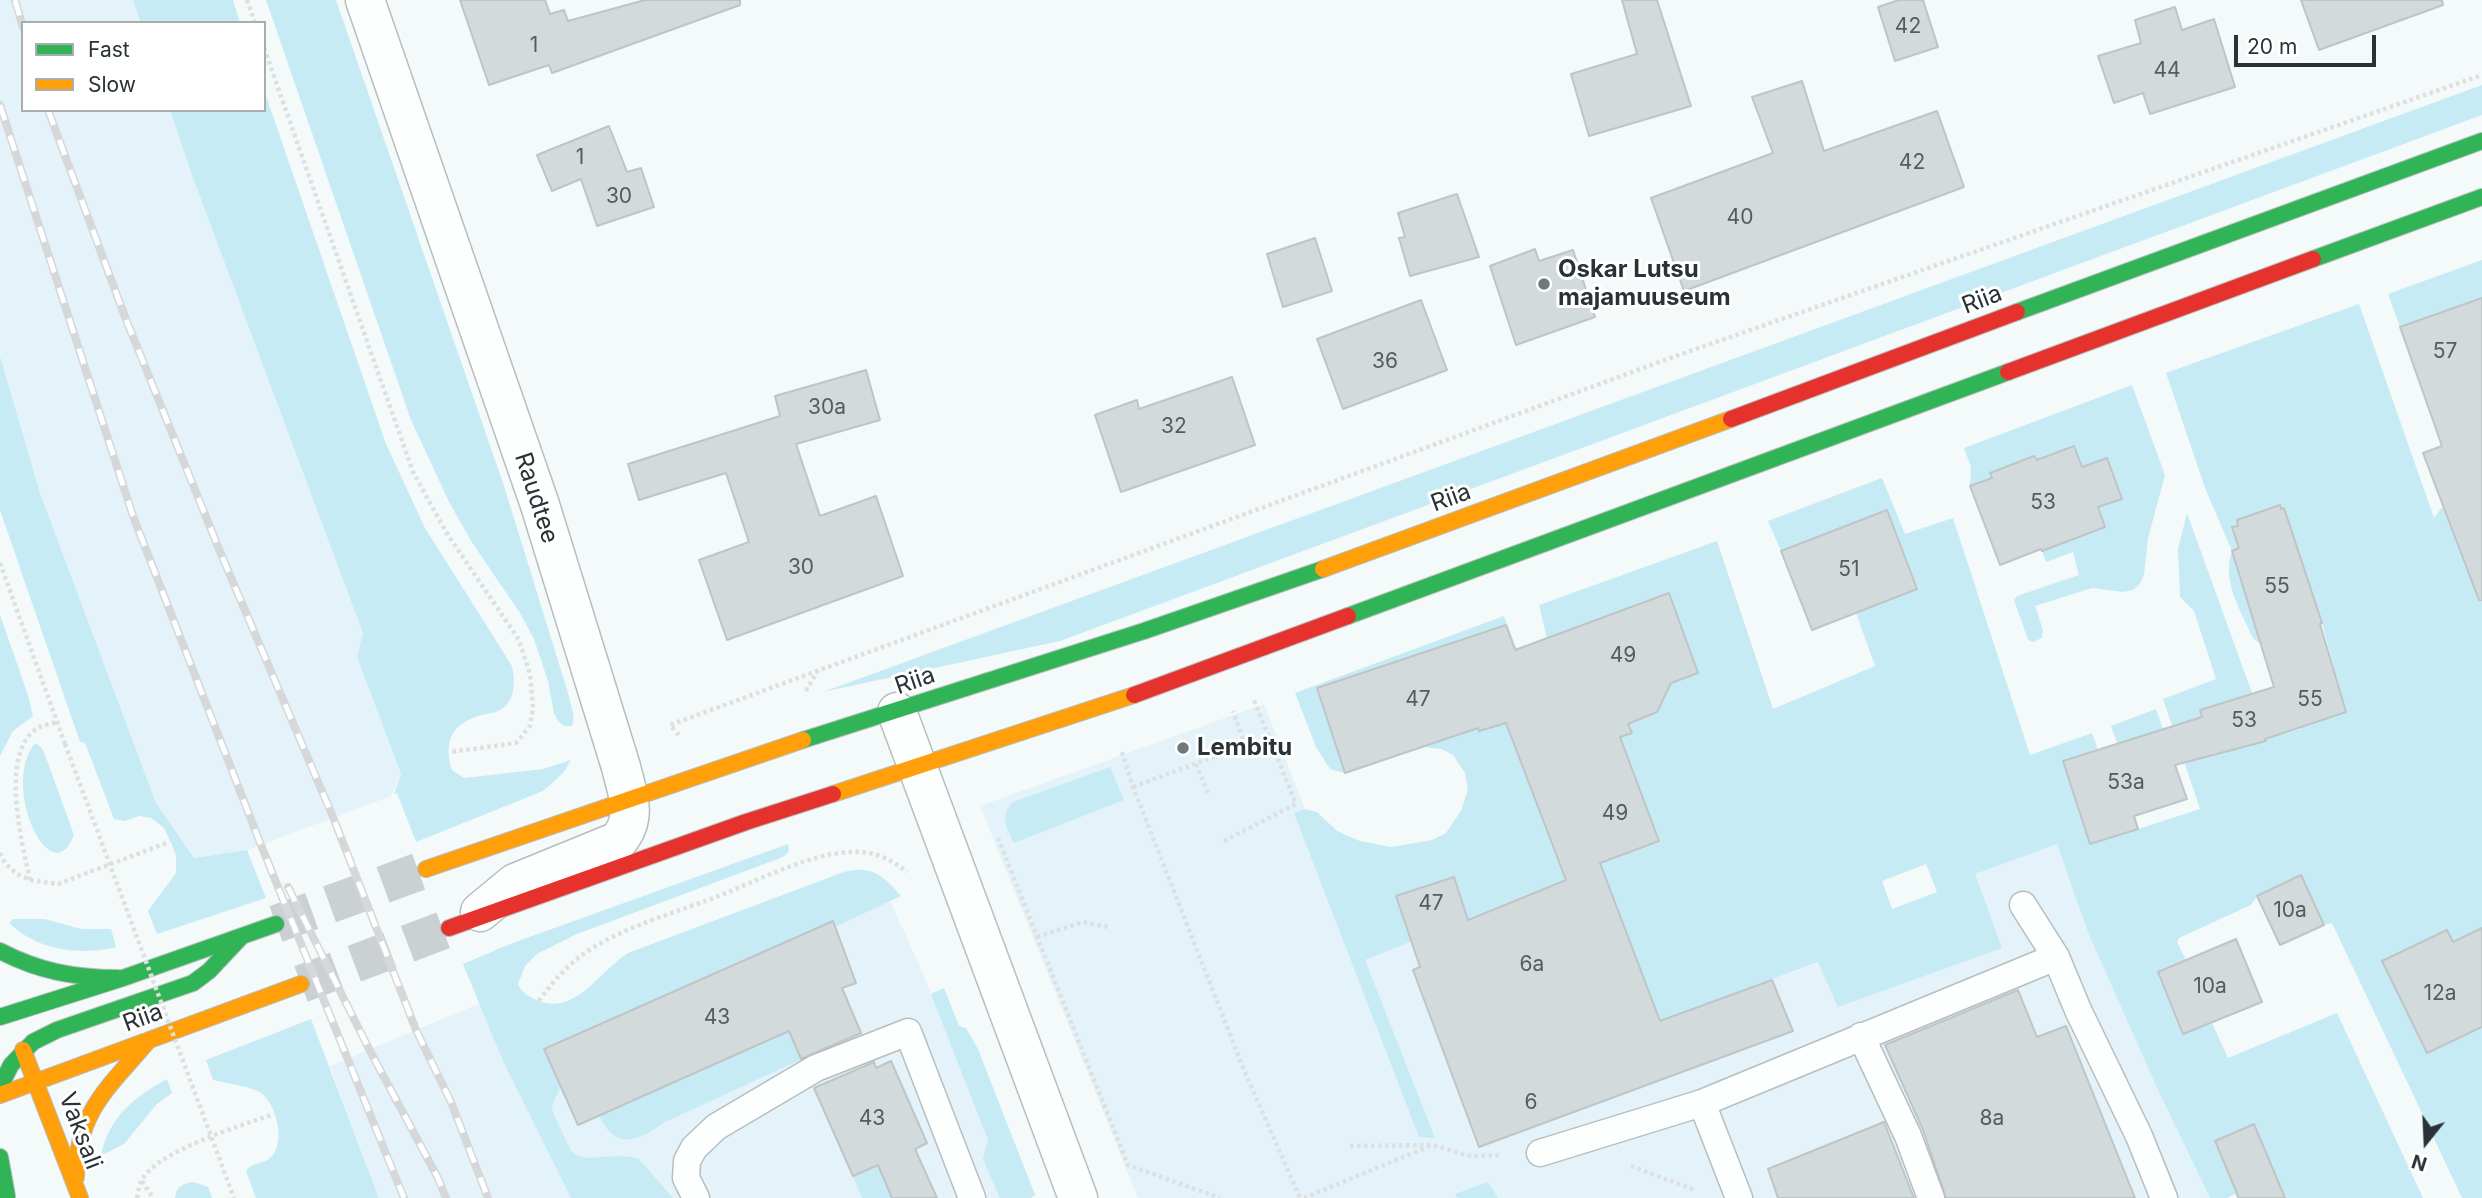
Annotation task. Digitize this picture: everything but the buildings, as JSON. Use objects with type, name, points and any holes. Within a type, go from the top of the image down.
[{"type":"main road","name":"Riia","points":[[426,869],[772,750],[897,712],[1265,590],[2482,141]]},
{"type":"main road","points":[[461,923],[746,822],[1101,707],[2482,197]]},
{"type":"main road","name":"Riia","points":[[10,1024],[123,978],[276,924]]},
{"type":"main road","points":[[10,1024],[33,1042],[57,1030],[193,983],[209,971],[242,936]]},
{"type":"main road","points":[[0,951],[24,965],[54,974],[85,978],[123,978]]},
{"type":"main road","name":"Riia","points":[[5,1084],[34,1078],[149,1040],[301,984]]},
{"type":"main road","points":[[5,1084],[10,1024]]},
{"type":"main road","name":"Vaksali","points":[[10,1024],[79,1194]]},
{"type":"main road","points":[[79,1194],[75,1162],[78,1138],[85,1116],[99,1096],[149,1040]]},
{"type":"main road","points":[[38,1134],[54,1166],[79,1194]]},
{"type":"main road","points":[[0,1157],[4,1191]]},
{"type":"street","name":"Raudtee","points":[[365,0],[540,505],[621,767],[631,812],[627,830],[618,841],[515,883],[461,923]]},
{"type":"street","points":[[897,712],[1078,1198]]},
{"type":"lane","points":[[2024,905],[2056,957],[2078,1010],[2139,1136],[2164,1198]]},
{"type":"lane","points":[[1540,1153],[1702,1103],[2056,957]]},
{"type":"lane","points":[[696,1198],[686,1178],[687,1161],[694,1148],[716,1127],[816,1068],[908,1032],[972,1198]]},
{"type":"lane","points":[[1861,1036],[1908,1136],[1931,1198]]},
{"type":"lane","points":[[1702,1103],[1739,1198]]},
{"type":"path","points":[[247,0],[254,21]]},
{"type":"path","points":[[266,54],[413,472],[446,532],[519,640],[530,674],[533,708],[530,726],[516,743],[451,752]]},
{"type":"path","points":[[670,725],[1672,357],[2482,75]]},
{"type":"path","points":[[0,563],[234,1198]]},
{"type":"path","points":[[1224,841],[1296,804],[1253,698]]},
{"type":"path","points":[[1133,787],[1245,745],[1233,711]]},
{"type":"path","points":[[30,880],[16,822],[11,770],[19,746],[35,729],[57,722]]},
{"type":"path","points":[[1122,752],[1133,787],[1244,1070],[1302,1198],[1432,1145]]},
{"type":"path","points":[[1196,764],[1208,793]]},
{"type":"path","points":[[998,838],[1128,1165],[1220,1198]]},
{"type":"path","points":[[0,853],[5,863],[17,874],[30,880],[58,884],[169,842]]},
{"type":"path","points":[[540,1001],[562,972],[589,950],[631,930],[808,861],[850,852],[868,852],[886,857],[907,872]]},
{"type":"path","points":[[1037,937],[1083,922],[1110,928]]},
{"type":"path","points":[[137,1198],[141,1180],[160,1162],[194,1144],[274,1114]]},
{"type":"path","points":[[141,1180],[153,1198]]},
{"type":"shaded area","points":[[0,0],[133,0],[140,21],[21,21],[21,112],[171,112],[364,633],[357,657],[401,774],[391,796],[247,850],[194,858],[156,803],[40,493],[0,356]]},
{"type":"shaded area","points":[[133,0],[233,0],[239,21],[140,21]]},
{"type":"shaded area","points":[[266,0],[336,0],[504,486],[568,693],[574,717],[572,726],[564,726],[558,721],[534,639],[449,502],[411,420]]},
{"type":"shaded area","points":[[2482,85],[2482,115],[1060,641],[823,692]]},
{"type":"shaded area","points":[[266,96],[386,444],[425,528],[512,666],[514,688],[507,704],[498,711],[463,723],[452,735],[449,760],[452,770],[464,778],[543,769],[571,760],[563,773],[543,791],[416,842],[397,793],[394,794],[401,774],[357,657],[363,633],[171,112],[266,112]]},
{"type":"shaded area","points":[[2482,260],[2482,298],[2400,327],[2388,294]]},
{"type":"shaded area","points":[[2359,304],[2434,518],[2443,506],[2482,491],[2482,933],[2480,929],[2453,942],[2382,961],[2427,1053],[2482,1027],[2482,1198],[2462,1198],[2332,923],[2324,925],[2301,876],[2257,896],[2251,905],[2179,938],[2177,942],[2186,960],[2158,972],[2183,1034],[2212,1023],[2228,1058],[2337,1013],[2423,1198],[2237,1198],[2235,1194],[2227,1198],[2210,1198],[2157,1088],[2089,935],[2057,844],[1975,874],[2002,948],[1838,1007],[1818,962],[1660,1021],[1601,865],[1365,960],[1435,1138],[1419,1137],[1294,813],[1305,809],[1317,812],[1337,831],[1360,841],[1391,847],[1432,840],[1446,833],[1461,811],[1468,789],[1465,773],[1453,755],[1442,749],[1421,747],[1345,773],[1330,769],[1316,747],[1295,693],[1504,616],[1601,863],[1659,841],[1620,738],[1547,639],[1539,605],[1717,541],[1773,709],[1875,666],[1856,613],[1917,589],[1886,511],[1781,551],[1768,521],[1882,478],[1905,534],[1953,518],[2030,755],[2092,733],[2098,750],[2117,743],[2111,726],[2156,709],[2187,799],[2134,816],[2138,829],[2200,809],[2163,699],[2216,679],[2194,611],[2180,597],[2178,549],[2187,513],[2252,693],[2200,710],[2214,754],[2300,729],[2297,717],[2315,722],[2346,712],[2322,623],[2260,644],[2253,638],[2231,585],[2229,562],[2232,551],[2205,488],[2166,373]],"holes":[[[1926,864],[1937,892],[1892,909],[1882,881]]]},
{"type":"shaded area","points":[[0,356],[40,493],[156,803],[194,858],[247,850],[266,898],[157,934],[148,911],[176,873],[173,847],[164,828],[151,818],[139,816],[125,821],[114,819],[85,743],[80,742],[0,510]]},
{"type":"shaded area","points":[[2132,385],[2165,475],[2148,538],[2144,574],[2140,584],[2133,590],[2123,592],[2092,588],[2035,606],[2043,630],[2042,638],[2033,642],[2028,640],[2014,600],[2017,596],[2079,575],[2073,552],[2046,562],[2041,549],[2000,565],[1970,486],[1971,467],[1964,448]]},
{"type":"shaded area","points":[[0,615],[33,716],[13,731],[0,756]]},
{"type":"shaded area","points":[[1264,704],[1364,960],[1601,865],[1661,1020],[1850,951],[1937,892],[1936,888],[2058,843],[2089,935],[2157,1088],[2210,1198],[1138,1198],[980,806]]},
{"type":"shaded area","points":[[35,743],[44,752],[74,835],[64,850],[53,852],[42,844],[26,807],[23,784],[26,762]]},
{"type":"shaded area","points":[[1110,767],[1124,800],[1014,843],[1005,817],[1013,802]]},
{"type":"shaded area","points":[[788,844],[786,855],[778,859],[577,934],[537,954],[525,966],[518,984],[524,993],[539,1001],[553,1004],[565,1002],[587,989],[628,953],[841,873],[860,870],[875,873],[901,896],[835,927],[833,921],[544,1048],[561,1086],[552,1105],[553,1113],[571,1151],[588,1158],[638,1158],[673,1198],[571,1198],[503,1061],[463,964],[510,944]]},
{"type":"shaded area","points":[[890,901],[1017,1198],[379,1198],[330,1066],[478,1004],[544,1048],[833,921],[836,926]]},
{"type":"shaded area","points":[[13,919],[45,919],[81,929],[111,929],[116,947],[88,951],[45,945],[20,932],[9,923]]},
{"type":"shaded area","points":[[944,988],[959,1026],[966,1028],[978,1049],[1035,1195],[1031,1198],[1000,1198],[983,1159],[988,1140],[931,994]]},
{"type":"shaded area","points":[[311,1019],[379,1198],[256,1198],[246,1171],[270,1158],[277,1148],[275,1113],[261,1093],[213,1080],[206,1060]]},
{"type":"shaded area","points":[[791,1030],[802,1059],[663,1123],[644,1135],[619,1138],[611,1133],[599,1115]]},
{"type":"shaded area","points":[[167,1079],[172,1093],[157,1104],[124,1144],[101,1156],[110,1130],[124,1110]]},
{"type":"shaded area","points":[[878,1165],[892,1198],[862,1198],[853,1176]]},
{"type":"shaded area","points":[[194,1182],[208,1187],[212,1198],[175,1198],[181,1186]]},
{"type":"shaded area","points":[[1488,1182],[1498,1198],[1457,1198],[1455,1194]]},
{"type":"tunnel","points":[[276,924],[426,869]]},
{"type":"tunnel","points":[[301,984],[449,928]]},
{"type":"railway","points":[[15,0],[21,21]]},
{"type":"railway","points":[[0,105],[133,516],[261,845],[404,1198]]},
{"type":"railway","points":[[49,112],[127,322],[221,554],[333,817],[416,1030],[451,1102],[488,1198]]},
{"type":"railway","points":[[288,887],[446,1198]]},
{"type":"traffic: fast","points":[[2017,312],[2482,141]]},
{"type":"traffic: fast","points":[[2313,259],[2482,197]]},
{"type":"traffic: fast","points":[[1348,616],[2008,372]]},
{"type":"traffic: fast","points":[[803,740],[1144,631],[1323,569]]},
{"type":"traffic: fast","points":[[0,1017],[123,978],[276,924]]},
{"type":"traffic: fast","points":[[0,1087],[11,1065],[33,1042],[57,1030],[193,983],[209,971],[242,936]]},
{"type":"traffic: fast","points":[[0,951],[28,964],[57,972],[118,978]]},
{"type":"traffic: fast","points":[[0,1157],[7,1196]]},
{"type":"traffic: slow","points":[[1323,569],[1731,419]]},
{"type":"traffic: slow","points":[[833,794],[1134,695]]},
{"type":"traffic: slow","points":[[426,869],[803,740]]},
{"type":"traffic: slow","points":[[0,1095],[301,984]]},
{"type":"traffic: slow","points":[[76,1177],[82,1134],[89,1117],[98,1101],[149,1040]]},
{"type":"traffic: slow","points":[[23,1050],[80,1198]]},
{"type":"traffic: jam","points":[[2008,372],[2313,259]]},
{"type":"traffic: jam","points":[[1731,419],[2017,312]]},
{"type":"traffic: jam","points":[[1134,695],[1348,616]]},
{"type":"traffic: jam","points":[[449,928],[746,822],[833,794]]},
{"type":"place","name":"Oskar Lutsu majamuuseum","points":[[1544,284]]},
{"type":"place","name":"Lembitu","points":[[1183,748]]}]
